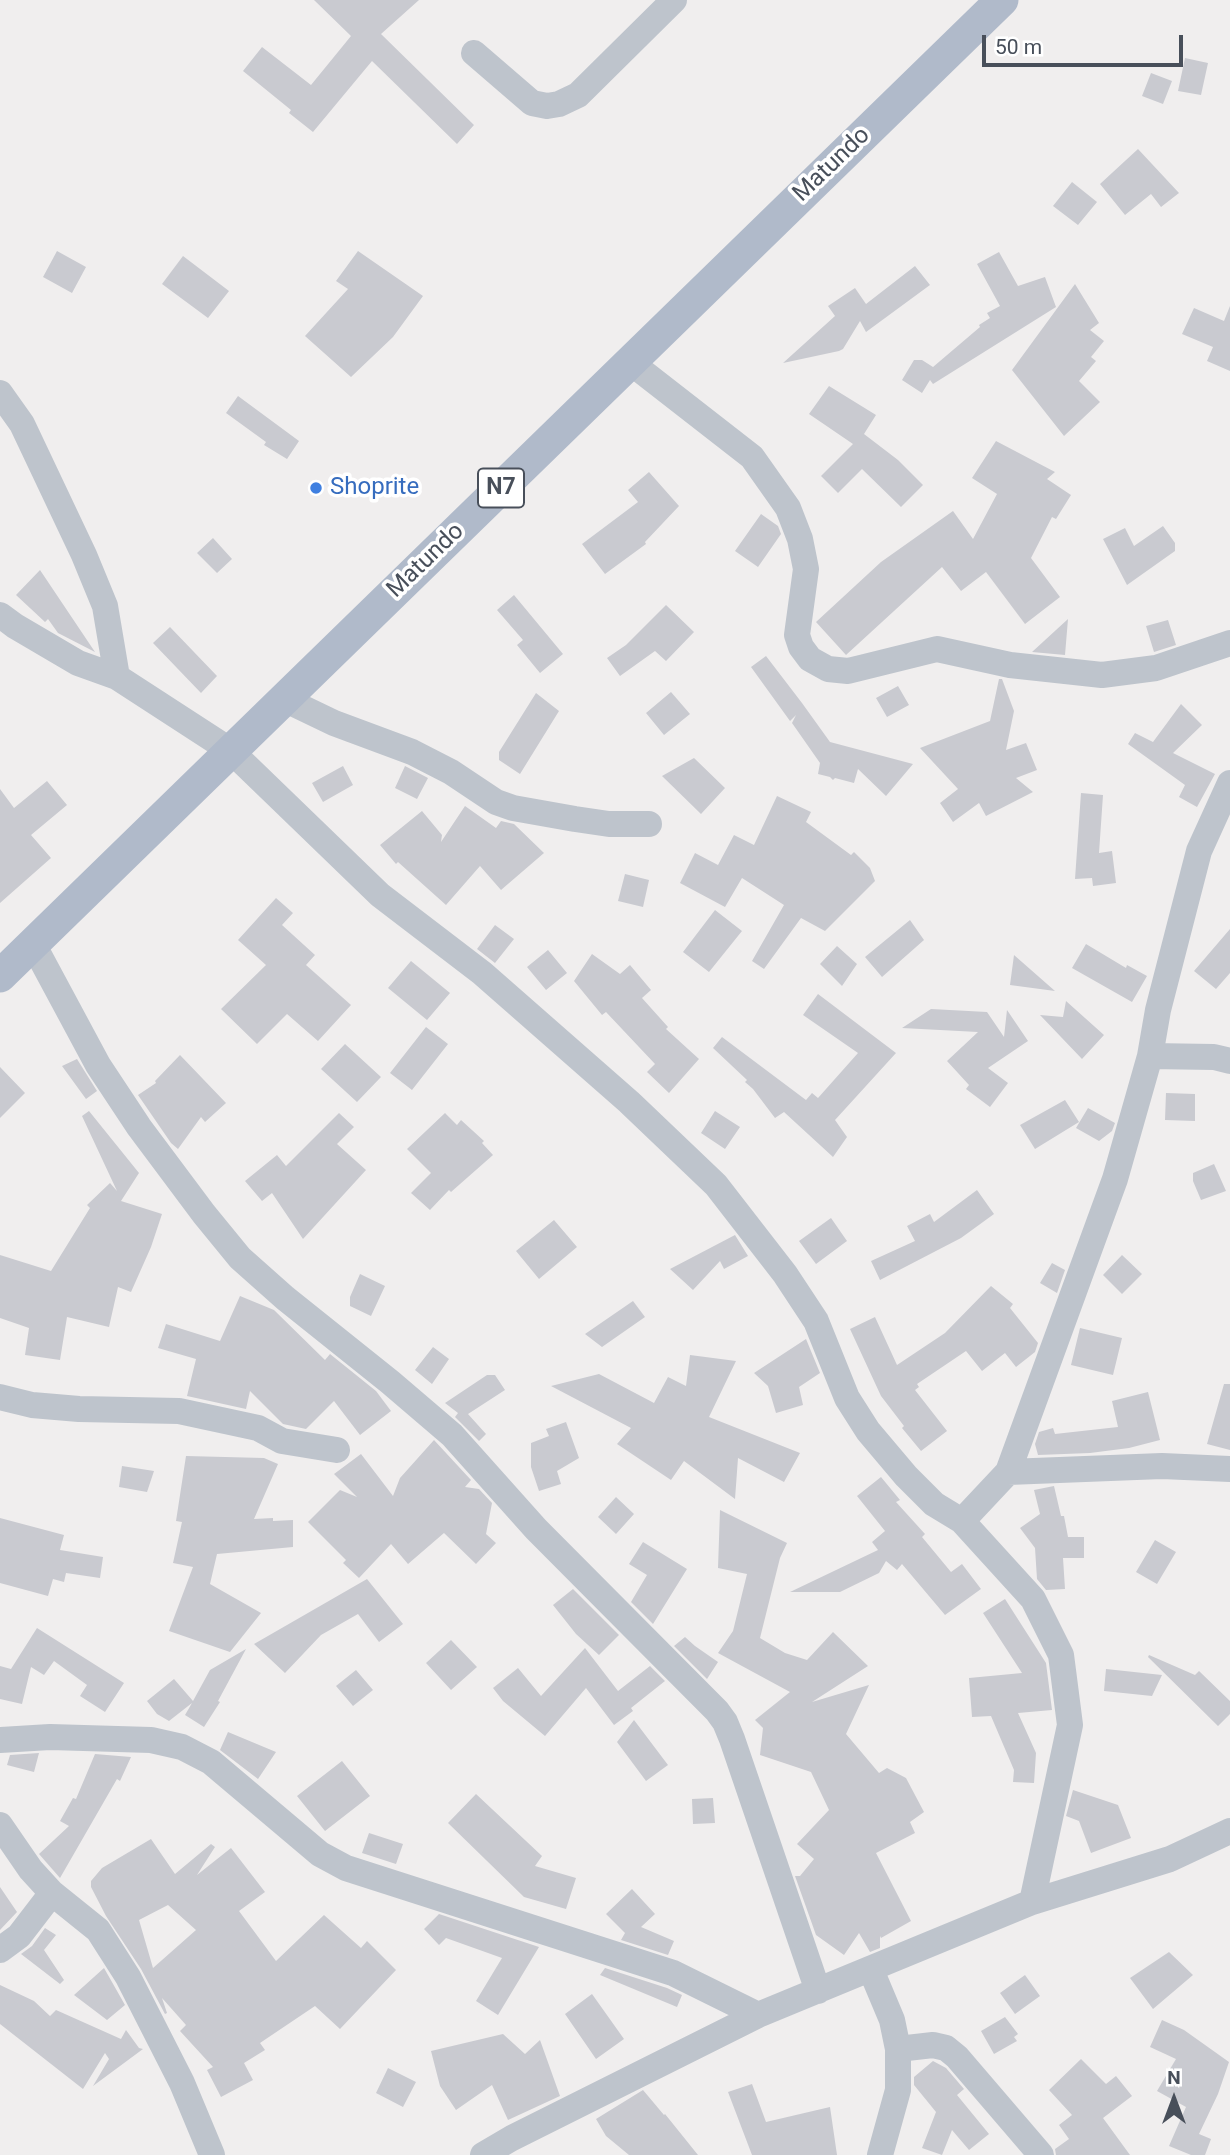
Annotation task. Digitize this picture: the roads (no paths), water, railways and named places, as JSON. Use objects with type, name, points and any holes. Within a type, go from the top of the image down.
[{"type":"main road","name":"Matundo","points":[[0,976],[1002,0]]},
{"type":"street","points":[[474,53],[532,103],[547,106],[559,104],[578,94],[674,0]]},
{"type":"street","points":[[631,362],[752,457],[788,508],[800,539],[806,569],[797,635],[801,647],[810,659],[828,669],[848,671],[937,649],[1010,665],[1102,675],[1156,668],[1230,643]]},
{"type":"street","points":[[0,393],[22,424],[85,555],[105,606],[117,677]]},
{"type":"street","points":[[0,615],[78,663],[117,677],[231,751],[380,894],[482,973],[629,1102],[716,1185],[785,1274],[816,1321],[847,1398],[869,1431],[906,1476],[934,1504],[962,1521],[1033,1599],[1061,1655],[1070,1725],[1032,1902]]},
{"type":"street","points":[[284,699],[334,723],[412,752],[451,772],[496,802],[513,808],[609,824],[649,824]]},
{"type":"street","points":[[962,1521],[1008,1472],[1115,1179],[1150,1056],[1158,1010],[1199,851],[1230,783]]},
{"type":"street","points":[[33,944],[98,1065],[139,1127],[240,1258],[452,1435],[536,1530],[717,1711],[732,1739],[818,1991]]},
{"type":"street","points":[[1150,1056],[1214,1057],[1230,1061]]},
{"type":"street","points":[[0,1397],[32,1405],[79,1409],[179,1411],[258,1428],[282,1441],[337,1450]]},
{"type":"street","points":[[1008,1472],[1162,1466],[1230,1469]]},
{"type":"street","points":[[0,1740],[50,1737],[151,1740],[182,1747],[211,1762],[320,1854],[346,1868],[673,1973],[758,2015]]},
{"type":"street","points":[[0,1825],[31,1870],[52,1893],[98,1930],[128,1977],[182,2083],[212,2155]]},
{"type":"street","points":[[483,2155],[758,2015],[1032,1902],[1170,1859],[1230,1830]]},
{"type":"street","points":[[0,1950],[19,1936],[52,1893]]},
{"type":"street","points":[[871,1970],[892,2020],[898,2049],[898,2090],[880,2155]]},
{"type":"street","points":[[898,2049],[933,2045],[946,2048],[957,2057],[1041,2155]]},
{"type":"place","name":"Shoprite","points":[[316,488]]}]
